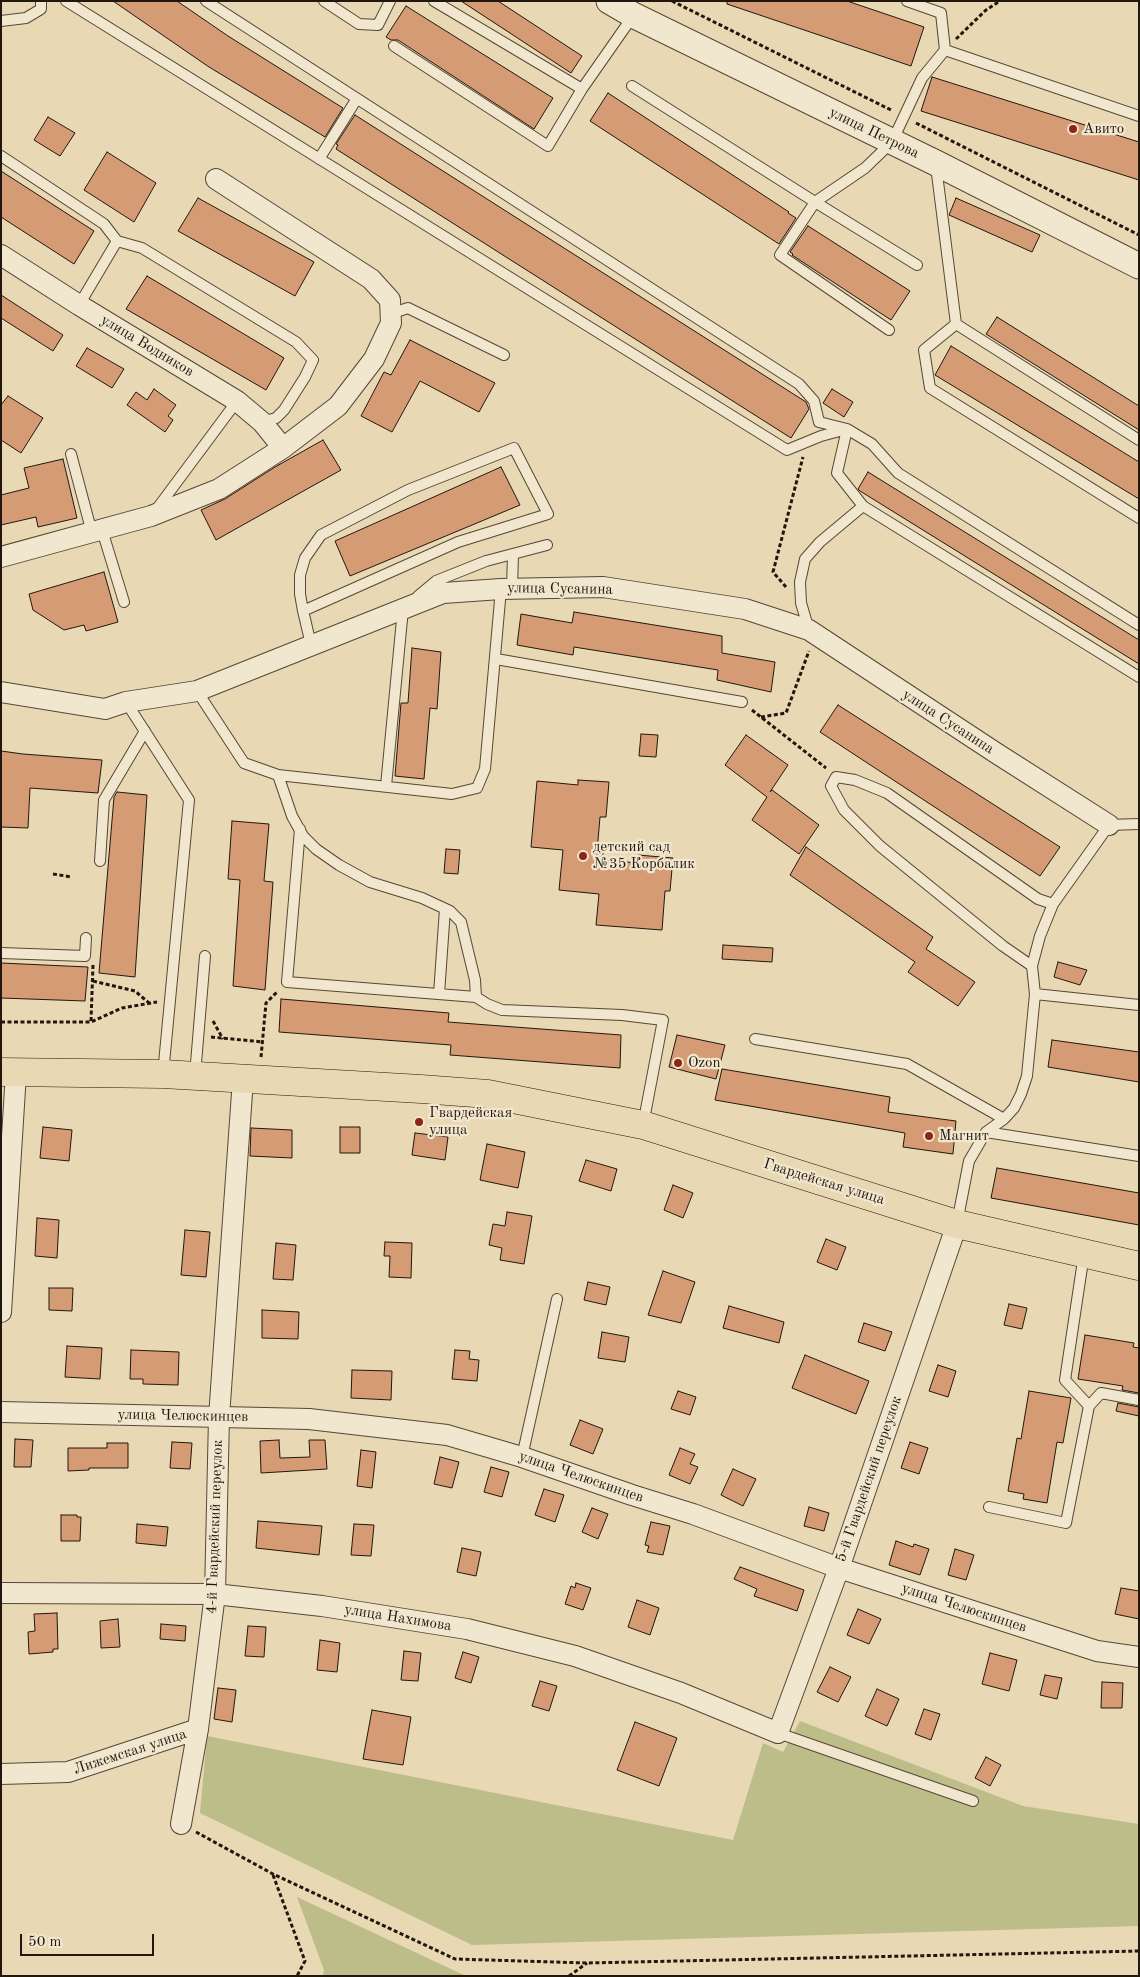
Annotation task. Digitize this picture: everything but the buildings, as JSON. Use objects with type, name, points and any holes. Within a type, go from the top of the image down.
[{"type":"main road","name":"Гвардейская улица","points":[[9,1073],[162,1074],[421,1088],[488,1094],[643,1125],[957,1224],[1139,1266]]},
{"type":"street","name":"улица Петрова","points":[[609,1],[633,15],[936,162],[1139,266]]},
{"type":"street","points":[[1,557],[151,516],[219,489],[283,448],[338,406],[374,360],[391,323],[390,300],[372,279],[216,178]]},
{"type":"street","name":"улица Водников","points":[[1,255],[79,305],[238,401],[262,422],[283,448]]},
{"type":"street","name":"улица Сусанина","points":[[1,692],[105,709],[126,702],[197,691],[443,593],[507,589],[603,587],[745,609],[812,632],[996,754],[1109,825]]},
{"type":"street","points":[[1,1312],[9,1073]]},
{"type":"street","name":"4-й Гвардейский переулок","points":[[180,1824],[198,1729],[215,1594],[219,1417],[251,1079]]},
{"type":"street","name":"5-й Гвардейский переулок","points":[[778,1734],[839,1568],[957,1224]]},
{"type":"street","name":"улица Челюскинцев","points":[[1,1412],[309,1419],[447,1435],[522,1457],[693,1514],[839,1568],[1097,1651],[1139,1657]]},
{"type":"street","name":"улица Нахимова","points":[[1,1593],[215,1594],[322,1606],[476,1631],[575,1656],[681,1693],[778,1734]]},
{"type":"street","name":"Лижемская улица","points":[[1,1774],[68,1772],[198,1729]]},
{"type":"lane","points":[[1,21],[26,18],[40,9],[41,1]]},
{"type":"lane","points":[[66,1],[787,450],[847,429]]},
{"type":"lane","points":[[206,1],[356,100],[799,384],[814,401],[819,422],[847,429],[872,444],[898,472],[1139,625]]},
{"type":"lane","points":[[324,1],[359,24],[378,25],[390,1]]},
{"type":"lane","points":[[434,1],[582,89]]},
{"type":"lane","points":[[889,330],[780,255],[815,202],[865,168],[892,142],[922,78],[945,50],[941,13],[907,1]]},
{"type":"lane","points":[[394,46],[548,146],[582,89],[633,15]]},
{"type":"lane","points":[[945,50],[1139,116]]},
{"type":"lane","points":[[632,86],[917,265]]},
{"type":"lane","points":[[319,159],[356,100]]},
{"type":"lane","points":[[1,156],[104,224],[118,241],[142,248],[296,342],[313,360],[284,410],[276,418],[262,422]]},
{"type":"lane","points":[[936,162],[956,324]]},
{"type":"lane","points":[[79,305],[118,241]]},
{"type":"lane","points":[[390,314],[408,308],[504,355]]},
{"type":"lane","points":[[956,324],[1139,440]]},
{"type":"lane","points":[[956,324],[924,350],[930,388],[1139,518]]},
{"type":"lane","points":[[151,516],[238,401]]},
{"type":"lane","points":[[847,429],[838,473],[863,506],[1139,677]]},
{"type":"lane","points":[[303,611],[454,543],[548,514],[514,448],[408,490],[321,535],[305,558],[300,575],[300,594],[303,611],[311,645]]},
{"type":"lane","points":[[71,454],[124,602]]},
{"type":"lane","points":[[812,632],[800,596],[800,582],[805,559],[820,542],[863,506]]},
{"type":"lane","points":[[386,786],[402,610],[436,581],[486,561],[547,545]]},
{"type":"lane","points":[[197,691],[244,763],[278,775],[452,794],[476,788],[485,769],[496,659],[513,554]]},
{"type":"lane","points":[[496,659],[742,702]]},
{"type":"lane","points":[[126,702],[189,800],[162,1074]]},
{"type":"lane","points":[[100,861],[104,800],[145,731]]},
{"type":"lane","points":[[278,775],[292,816],[316,850],[338,865],[370,882],[422,898],[445,909],[461,922],[476,980],[476,996]]},
{"type":"lane","points":[[1032,966],[1003,946],[880,846],[844,810],[832,786],[836,777],[855,780],[887,793],[1038,899],[1052,904]]},
{"type":"lane","points":[[957,1224],[969,1160],[986,1132],[1004,1119],[1014,1108],[1027,1076],[1035,994],[1032,966],[1040,936],[1052,904],[1109,825],[1139,824]]},
{"type":"lane","points":[[300,829],[287,982],[476,996],[487,1004],[502,1010],[622,1015],[663,1020],[643,1125]]},
{"type":"lane","points":[[440,994],[445,909]]},
{"type":"lane","points":[[1,953],[85,956],[86,938]]},
{"type":"lane","points":[[195,1076],[205,956]]},
{"type":"lane","points":[[1035,994],[1139,1005]]},
{"type":"lane","points":[[755,1039],[907,1064],[1004,1119]]},
{"type":"lane","points":[[986,1132],[1139,1156]]},
{"type":"lane","points":[[1084,1253],[1065,1380],[1089,1406]]},
{"type":"lane","points":[[522,1457],[558,1299]]},
{"type":"lane","points":[[989,1507],[1066,1523],[1089,1406],[1101,1393],[1139,1400]]},
{"type":"lane","points":[[778,1734],[973,1800]]},
{"type":"path","points":[[945,50],[986,10],[1000,1]]},
{"type":"path","points":[[773,572],[808,442]]},
{"type":"path","points":[[761,717],[786,713],[812,632]]},
{"type":"path","points":[[742,702],[836,777]]},
{"type":"path","points":[[53,874],[72,877]]},
{"type":"path","points":[[85,956],[94,963],[91,1022]]},
{"type":"path","points":[[93,981],[135,991],[149,1003]]},
{"type":"path","points":[[251,1079],[263,1042],[266,1003],[287,982]]},
{"type":"path","points":[[1,1022],[91,1022],[122,1008],[170,1000]]},
{"type":"path","points":[[198,1036],[263,1042]]},
{"type":"path","points":[[180,1824],[273,1874],[455,1959],[587,1963],[1139,1951]]},
{"type":"path","points":[[273,1874],[305,1960],[297,1976]]},
{"type":"path","points":[[569,1976],[587,1963]]},
{"type":"green space","points":[[800,1721],[1023,1806],[1139,1824],[1139,1926],[472,1945],[200,1813],[207,1736],[733,1840],[763,1743],[783,1752]]},
{"type":"green space","points":[[297,1897],[466,1976],[323,1976],[324,1970]]},
{"type":"place","name":"Авито","points":[[1073,129]]},
{"type":"place","name":"детский сад №35 Корбалик","points":[[583,856]]},
{"type":"place","name":"Ozon","points":[[678,1063]]},
{"type":"place","name":"Гвардейская улица","points":[[419,1122]]},
{"type":"place","name":"Магнит","points":[[929,1136]]}]
